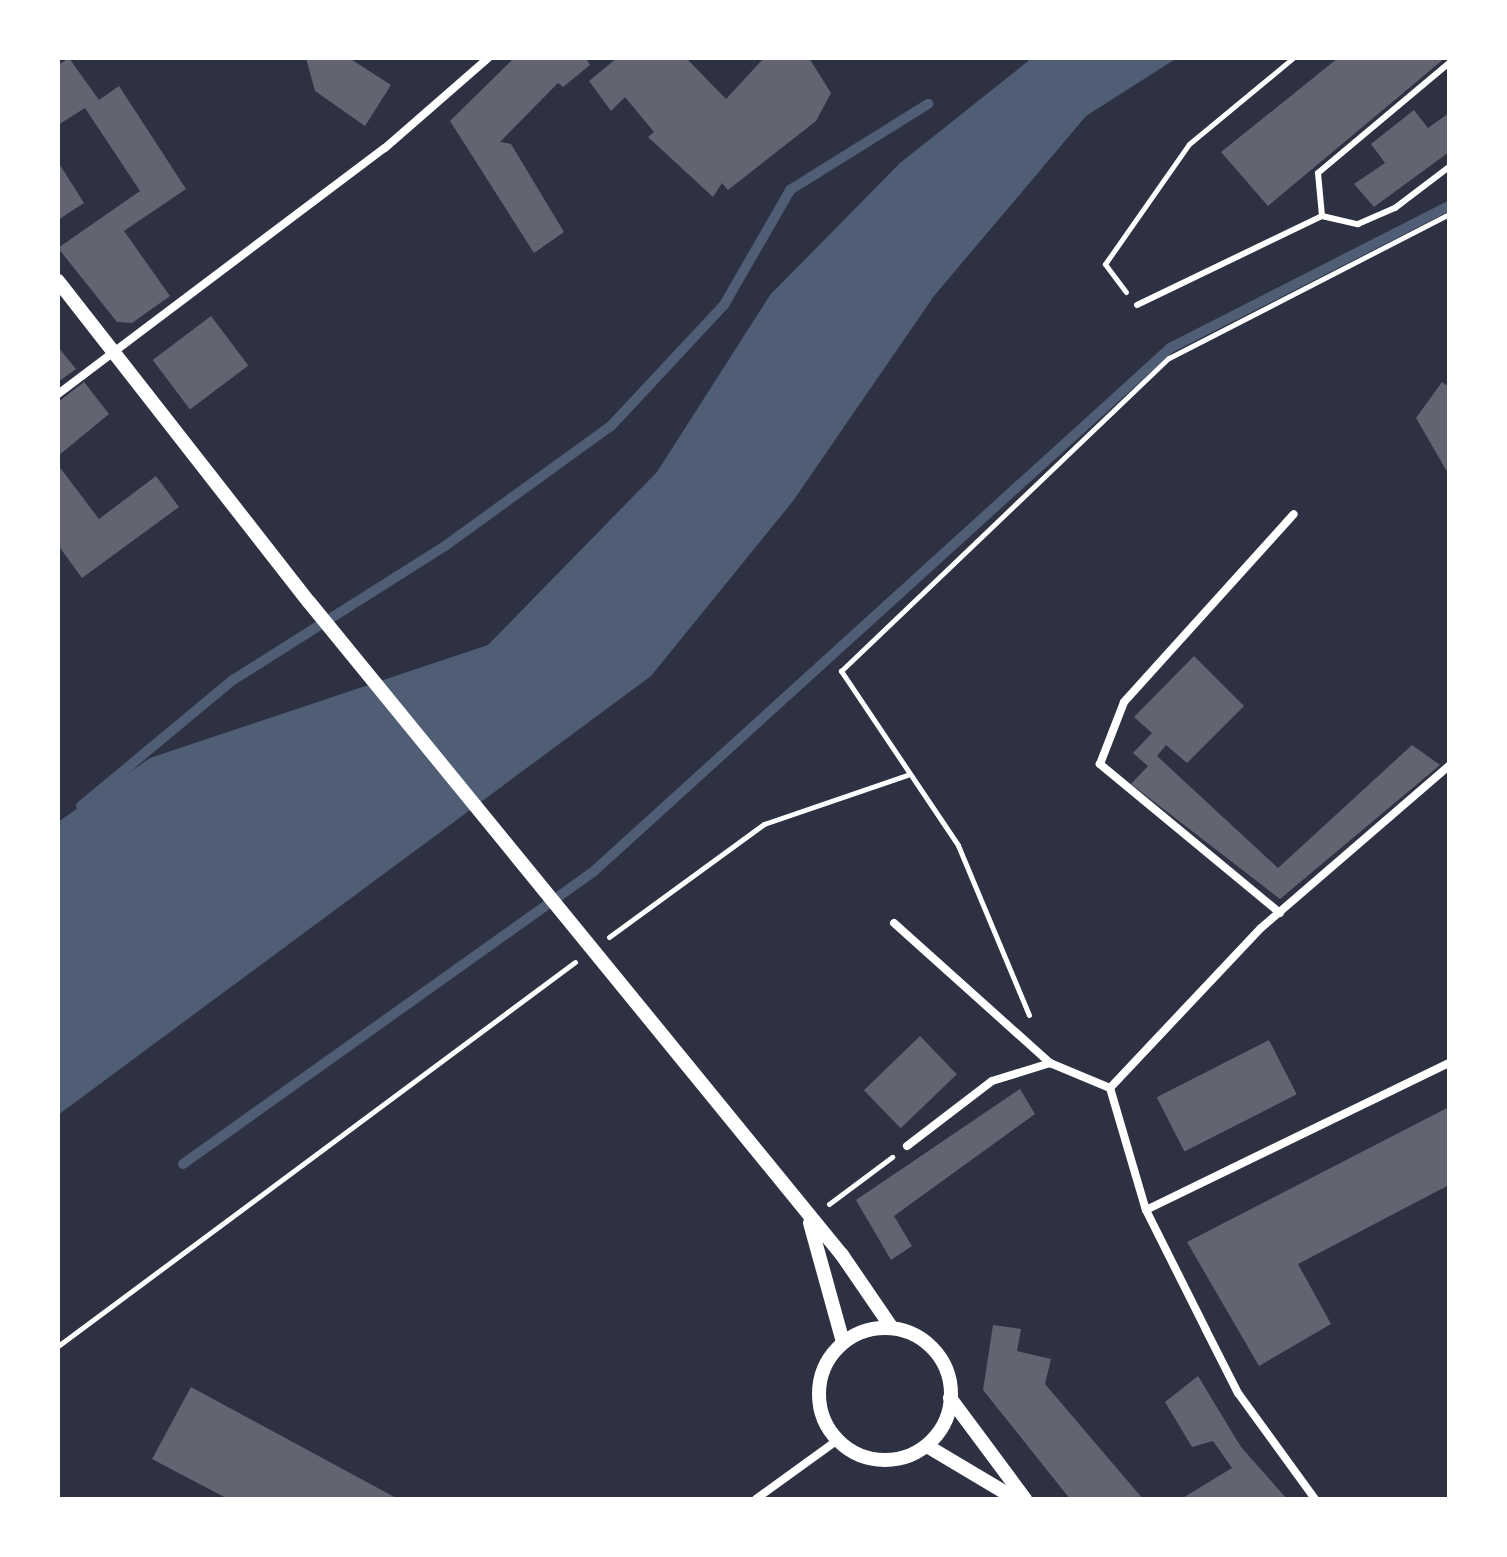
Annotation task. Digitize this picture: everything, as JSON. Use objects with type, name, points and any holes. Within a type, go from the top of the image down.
[{"type":"street","points":[[58,394],[385,148],[488,58]]},
{"type":"street","points":[[58,281],[162,418],[651,1019],[892,1328],[937,1352],[950,1398],[1025,1499]]},
{"type":"street","points":[[1280,913],[1100,764],[1124,702],[1294,514]]},
{"type":"street","points":[[1110,1088],[1280,913],[1449,766]]},
{"type":"street","points":[[894,923],[1050,1063],[1110,1088]]},
{"type":"street","points":[[907,1146],[992,1081],[1050,1063]]},
{"type":"street","points":[[1146,1210],[1449,1063]]},
{"type":"street","points":[[1110,1088],[1146,1210],[1238,1393],[1315,1499]]},
{"type":"street","points":[[807,1216],[843,1342]]},
{"type":"street","points":[[892,1328],[843,1342],[824,1368],[818,1401],[836,1441],[852,1452],[890,1461],[927,1446],[950,1398]]},
{"type":"street","points":[[756,1499],[836,1441]]},
{"type":"street","points":[[927,1446],[1016,1499]]},
{"type":"lane","points":[[1322,216],[1318,173],[1449,63]]},
{"type":"lane","points":[[1137,305],[1322,216],[1358,224],[1395,208],[1449,167]]},
{"type":"path","points":[[1137,305],[1105,264],[1189,144],[1293,58]]},
{"type":"path","points":[[1032,1020],[958,845],[907,775],[841,671],[1169,358],[1449,214]]},
{"type":"path","points":[[612,934],[764,824],[907,775]]},
{"type":"path","points":[[58,1346],[561,972]]},
{"type":"path","points":[[836,1201],[907,1146]]},
{"type":"water","points":[[1032,58],[1177,58],[1086,116],[934,296],[793,501],[651,676],[58,1115],[58,822],[150,758],[488,645],[657,472],[770,295],[900,163]]},
{"type":"building","points":[[69,58],[99,100],[119,86],[186,189],[124,231],[170,296],[132,323],[117,322],[58,248],[140,191],[85,108],[58,125],[58,65]]},
{"type":"building","points":[[306,58],[349,58],[391,85],[365,126],[315,91]]},
{"type":"building","points":[[514,58],[586,58],[590,65],[563,87],[558,83],[500,142],[511,144],[564,232],[534,253],[450,121]]},
{"type":"building","points":[[617,58],[686,58],[726,99],[764,58],[809,58],[831,93],[816,121],[728,190],[722,183],[713,197],[648,137],[654,132],[625,97],[611,111],[589,81]]},
{"type":"building","points":[[1338,58],[1445,58],[1268,206],[1221,152]]},
{"type":"building","points":[[1414,110],[1428,128],[1449,113],[1449,152],[1374,207],[1354,184],[1385,163],[1371,144]]},
{"type":"building","points":[[58,162],[84,203],[58,220]]},
{"type":"building","points":[[211,316],[248,366],[190,409],[153,360]]},
{"type":"building","points":[[58,347],[76,369],[58,382]]},
{"type":"building","points":[[84,382],[109,414],[58,456],[58,402]]},
{"type":"building","points":[[1442,382],[1449,387],[1449,475],[1416,418]]},
{"type":"building","points":[[58,465],[99,519],[156,476],[179,507],[82,578],[58,545]]},
{"type":"building","points":[[1194,656],[1244,706],[1187,763],[1166,745],[1157,756],[1278,868],[1412,745],[1440,765],[1280,899],[1131,784],[1148,766],[1133,753],[1152,733],[1134,717]]},
{"type":"building","points":[[920,1036],[957,1074],[901,1128],[864,1090]]},
{"type":"building","points":[[1269,1040],[1297,1094],[1184,1152],[1157,1097]]},
{"type":"building","points":[[1020,1089],[1035,1114],[894,1216],[912,1246],[891,1260],[856,1200]]},
{"type":"building","points":[[1449,1107],[1449,1185],[1298,1264],[1331,1324],[1259,1366],[1187,1242]]},
{"type":"building","points":[[993,1325],[1021,1329],[1017,1351],[1051,1359],[1045,1384],[1143,1499],[1070,1499],[983,1390]]},
{"type":"building","points":[[1198,1376],[1241,1447],[1287,1499],[1181,1499],[1232,1468],[1213,1441],[1192,1447],[1165,1402]]},
{"type":"building","points":[[191,1387],[398,1499],[228,1499],[152,1459]]},
{"type":"waterway","points":[[81,806],[233,680],[445,546],[611,426],[724,305],[790,190],[928,104]]},
{"type":"waterway","points":[[183,1164],[593,872],[1170,348],[1449,206]]}]
